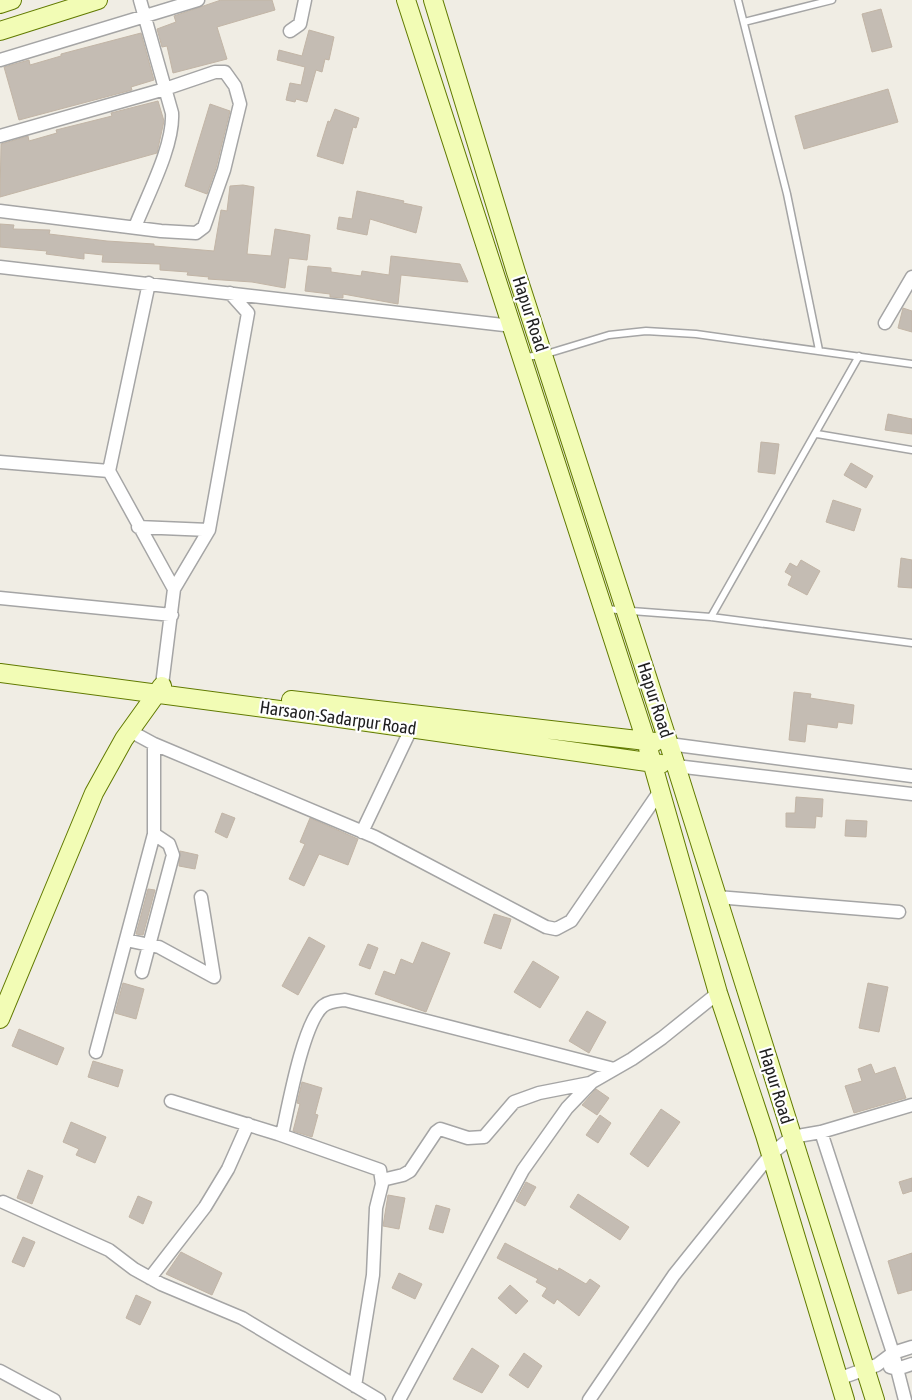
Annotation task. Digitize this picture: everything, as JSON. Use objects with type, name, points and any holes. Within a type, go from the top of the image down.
[{"type":"main road","points":[[0,4],[12,0]]},
{"type":"main road","points":[[0,31],[98,0]]},
{"type":"main road","name":"Hapur Road","points":[[406,0],[646,741],[718,993],[771,1154],[845,1400]]},
{"type":"main road","name":"Hapur Road","points":[[433,0],[543,355],[669,744],[792,1137],[871,1367],[875,1400]]},
{"type":"main road","name":"Harsaon-Sadarpur Road","points":[[0,662],[411,729],[676,766]]},
{"type":"main road","name":"Harsaon-Sadarpur Road","points":[[0,673],[669,744]]},
{"type":"main road","points":[[0,1019],[94,793],[130,731],[148,703],[160,689]]},
{"type":"street","points":[[135,227],[170,139],[172,112],[140,0]]},
{"type":"street","points":[[0,60],[198,0]]},
{"type":"street","points":[[290,31],[300,24],[305,0]]},
{"type":"street","points":[[0,136],[165,90],[215,72],[225,72],[235,86],[240,104],[224,170],[204,227],[196,232],[135,227],[0,211]]},
{"type":"street","points":[[0,267],[512,326]]},
{"type":"street","points":[[885,323],[912,277]]},
{"type":"street","points":[[149,283],[109,471],[138,527],[174,589]]},
{"type":"street","points":[[160,689],[172,615],[174,589],[209,530],[248,314],[230,293]]},
{"type":"street","points":[[0,462],[109,471]]},
{"type":"street","points":[[138,527],[209,530]]},
{"type":"street","points":[[0,598],[172,615]]},
{"type":"street","points":[[362,832],[411,729]]},
{"type":"street","points":[[130,731],[154,744],[362,832],[546,927],[556,929],[571,921],[660,791]]},
{"type":"street","points":[[96,1052],[154,834],[154,744]]},
{"type":"street","points":[[669,744],[912,776]]},
{"type":"street","points":[[676,766],[912,794]]},
{"type":"street","points":[[142,972],[173,855],[170,844],[154,834]]},
{"type":"street","points":[[126,940],[159,947],[214,977],[201,897]]},
{"type":"street","points":[[717,898],[899,912]]},
{"type":"street","points":[[399,1400],[523,1170],[567,1108],[592,1082],[662,1038],[718,993]]},
{"type":"street","points":[[282,1135],[303,1049],[312,1023],[324,1006],[333,1001],[345,1000],[614,1069]]},
{"type":"street","points":[[382,1180],[410,1171],[436,1132],[440,1130],[468,1138],[484,1137],[514,1102],[539,1093],[592,1082]]},
{"type":"street","points":[[171,1101],[282,1135],[380,1170],[382,1180],[376,1208],[369,1307],[356,1386]]},
{"type":"street","points":[[589,1400],[674,1275],[771,1154],[792,1137],[821,1132],[912,1105]]},
{"type":"street","points":[[150,1278],[205,1207],[228,1169],[248,1124]]},
{"type":"street","points":[[821,1132],[893,1353],[905,1400]]},
{"type":"street","points":[[3,1202],[109,1250],[150,1278],[242,1318],[379,1400]]},
{"type":"street","points":[[838,1379],[871,1367],[893,1353],[912,1348]]},
{"type":"street","points":[[871,1367],[897,1369],[912,1364]]},
{"type":"street","points":[[0,1371],[54,1400]]},
{"type":"lane","points":[[738,0],[787,194],[819,350]]},
{"type":"lane","points":[[744,22],[832,0]]},
{"type":"lane","points":[[522,358],[543,355],[609,335],[646,331],[696,334],[912,364]]},
{"type":"lane","points":[[711,617],[817,434],[859,356]]},
{"type":"lane","points":[[817,434],[912,450]]},
{"type":"lane","points":[[604,609],[711,617],[912,643]]},
{"type":"building","points":[[221,0],[272,0],[275,10],[217,27],[227,59],[173,73],[167,46],[162,47],[157,29],[176,22],[174,16]]},
{"type":"building","points":[[881,9],[892,47],[872,52],[862,14]]},
{"type":"building","points":[[309,30],[334,37],[329,60],[325,59],[322,72],[316,70],[307,102],[296,99],[295,102],[286,100],[290,83],[301,85],[305,67],[277,60],[279,50],[302,56]]},
{"type":"building","points":[[141,33],[154,80],[131,87],[132,90],[19,120],[4,67],[29,60],[30,65],[61,56],[61,54]]},
{"type":"building","points":[[888,89],[898,122],[804,149],[795,116]]},
{"type":"building","points":[[158,101],[164,121],[157,153],[0,197],[1,144],[28,136],[29,141],[57,133],[56,130],[112,116],[111,113]]},
{"type":"building","points":[[210,104],[230,111],[216,168],[207,194],[185,186]]},
{"type":"building","points":[[335,109],[359,118],[356,128],[353,127],[343,164],[317,156],[328,121],[330,122]]},
{"type":"building","points":[[243,185],[254,187],[247,254],[271,256],[275,229],[310,235],[307,260],[289,258],[285,288],[252,282],[208,279],[209,277],[187,275],[188,272],[160,270],[160,264],[102,262],[103,255],[84,253],[84,259],[46,254],[47,251],[0,247],[0,224],[14,225],[13,229],[50,230],[49,234],[214,251],[221,210],[227,211],[230,186]]},
{"type":"building","points":[[357,191],[404,201],[403,203],[422,207],[416,233],[370,219],[367,235],[337,229],[339,217],[352,219]]},
{"type":"building","points":[[391,256],[460,264],[468,282],[401,275],[398,304],[343,294],[343,298],[330,297],[330,294],[305,291],[308,266],[331,268],[331,272],[361,276],[362,271],[389,275]]},
{"type":"building","points":[[903,308],[912,311],[912,332],[898,328]]},
{"type":"building","points":[[888,414],[912,419],[912,434],[885,430]]},
{"type":"building","points":[[761,442],[779,444],[775,474],[758,472]]},
{"type":"building","points":[[851,463],[873,476],[866,488],[844,475]]},
{"type":"building","points":[[833,500],[861,509],[854,531],[826,522]]},
{"type":"building","points":[[901,558],[912,560],[912,588],[898,587]]},
{"type":"building","points":[[801,560],[820,571],[807,595],[788,585],[792,576],[785,572],[790,563],[797,567]]},
{"type":"building","points":[[794,692],[811,694],[810,698],[854,705],[852,724],[838,722],[837,728],[807,724],[805,742],[789,740]]},
{"type":"building","points":[[796,797],[823,799],[822,817],[816,816],[815,828],[786,827],[786,813],[795,813]]},
{"type":"building","points":[[222,813],[235,818],[227,838],[215,832]]},
{"type":"building","points":[[310,818],[358,839],[348,865],[319,854],[304,886],[289,879],[305,844],[300,842]]},
{"type":"building","points":[[846,820],[867,821],[866,837],[845,836]]},
{"type":"building","points":[[180,851],[198,855],[195,869],[179,866]]},
{"type":"building","points":[[148,889],[155,890],[143,935],[136,934]]},
{"type":"building","points":[[494,914],[511,919],[501,949],[484,943]]},
{"type":"building","points":[[309,937],[325,946],[298,995],[282,986]]},
{"type":"building","points":[[422,942],[450,953],[426,1012],[375,994],[384,971],[395,975],[401,959],[413,964]]},
{"type":"building","points":[[368,944],[378,948],[370,969],[359,965]]},
{"type":"building","points":[[533,961],[559,977],[540,1008],[514,992]]},
{"type":"building","points":[[123,983],[144,989],[136,1019],[115,1013]]},
{"type":"building","points":[[868,983],[888,987],[879,1032],[859,1028]]},
{"type":"building","points":[[587,1011],[606,1022],[589,1053],[569,1041]]},
{"type":"building","points":[[19,1029],[64,1048],[57,1065],[12,1046]]},
{"type":"building","points":[[93,1061],[123,1070],[118,1087],[88,1077]]},
{"type":"building","points":[[871,1064],[875,1074],[895,1067],[906,1098],[854,1113],[845,1086],[862,1081],[858,1069]]},
{"type":"building","points":[[302,1082],[322,1088],[315,1114],[318,1115],[312,1137],[293,1131],[300,1104],[297,1103]]},
{"type":"building","points":[[596,1089],[609,1098],[597,1115],[582,1105]]},
{"type":"building","points":[[661,1109],[680,1122],[648,1167],[630,1154]]},
{"type":"building","points":[[600,1115],[611,1123],[598,1143],[586,1135]]},
{"type":"building","points":[[71,1122],[106,1137],[95,1163],[76,1155],[79,1149],[63,1142]]},
{"type":"building","points":[[28,1170],[43,1176],[32,1204],[17,1198]]},
{"type":"building","points":[[912,1178],[912,1191],[903,1194],[899,1182]]},
{"type":"building","points":[[526,1182],[536,1187],[525,1206],[516,1201]]},
{"type":"building","points":[[578,1194],[629,1227],[620,1240],[570,1207]]},
{"type":"building","points":[[388,1195],[405,1198],[399,1229],[383,1226]]},
{"type":"building","points":[[138,1196],[152,1202],[143,1224],[129,1217]]},
{"type":"building","points":[[436,1205],[450,1209],[443,1233],[429,1229]]},
{"type":"building","points":[[23,1237],[35,1242],[24,1267],[12,1262]]},
{"type":"building","points":[[505,1243],[558,1271],[559,1268],[586,1284],[590,1279],[600,1286],[579,1316],[557,1299],[554,1304],[542,1296],[547,1288],[536,1282],[538,1279],[497,1258]]},
{"type":"building","points":[[181,1252],[222,1273],[212,1295],[166,1274]]},
{"type":"building","points":[[912,1253],[912,1290],[898,1294],[888,1261]]},
{"type":"building","points":[[399,1273],[422,1284],[415,1299],[392,1288]]},
{"type":"building","points":[[510,1285],[528,1301],[516,1314],[498,1298]]},
{"type":"building","points":[[136,1295],[151,1302],[140,1325],[126,1318]]},
{"type":"building","points":[[472,1348],[499,1366],[482,1393],[453,1379]]},
{"type":"building","points":[[524,1353],[542,1366],[528,1388],[509,1375]]}]
